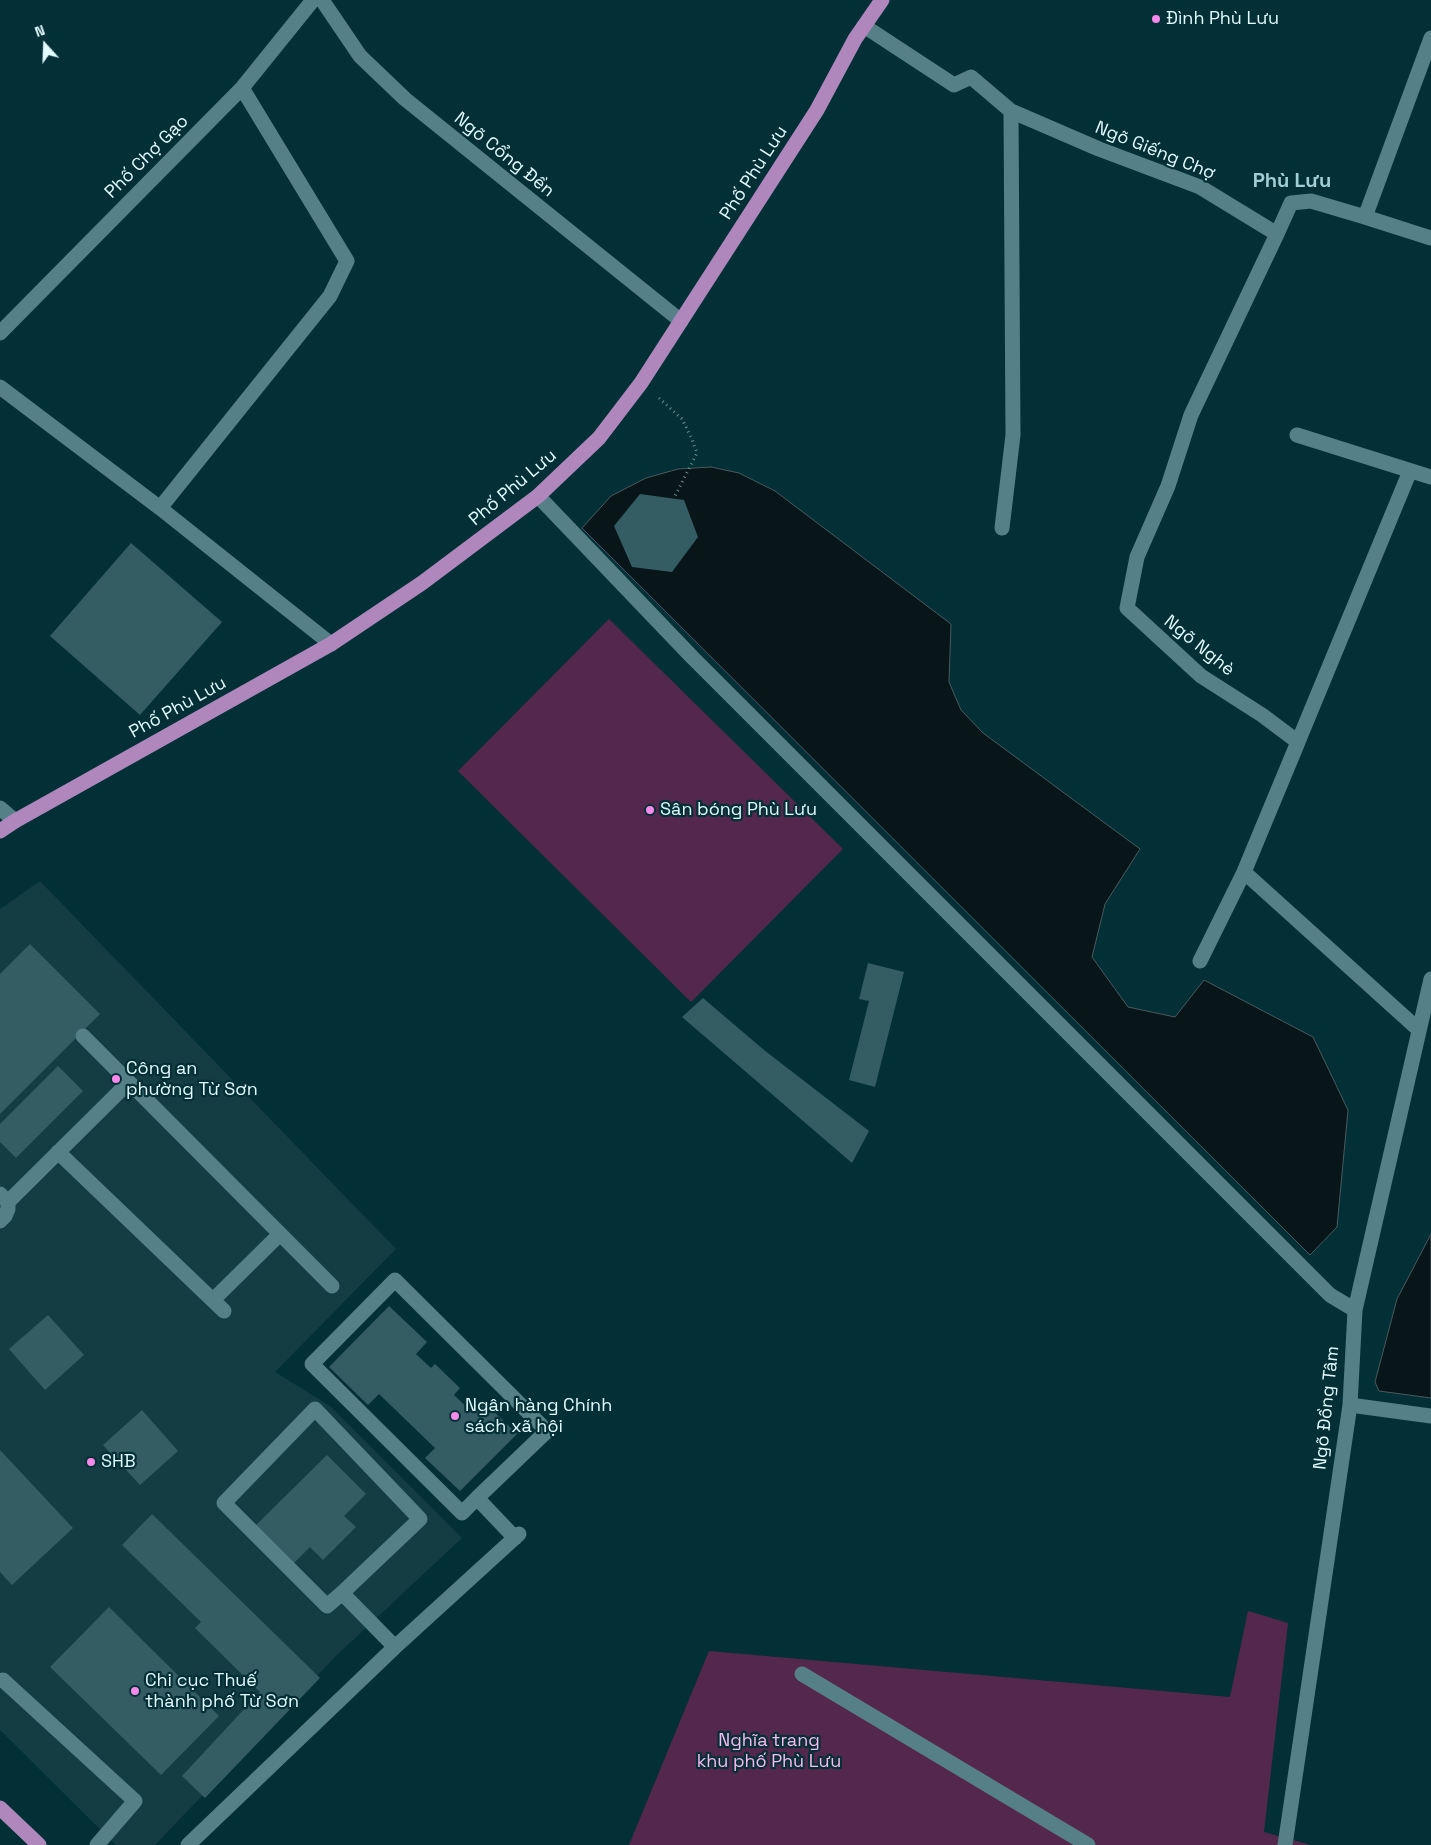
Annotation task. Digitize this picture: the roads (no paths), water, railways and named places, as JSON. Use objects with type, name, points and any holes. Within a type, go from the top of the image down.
[{"type":"main road","name":"Phố Phù Lưu","points":[[0,831],[331,644],[422,584],[538,496],[599,438],[642,383],[817,110],[864,26],[882,0]]},
{"type":"main road","points":[[0,1808],[39,1845]]},
{"type":"street","name":"Phố Chợ Gạo","points":[[0,334],[242,88],[313,0]]},
{"type":"street","name":"Ngõ Cổng Đền","points":[[322,0],[360,56],[405,99],[681,321]]},
{"type":"street","name":"Ngõ Giếng Chợ","points":[[864,26],[954,85],[971,77],[1011,111],[1099,149],[1200,187],[1277,234]]},
{"type":"street","points":[[1365,217],[1431,38]]},
{"type":"street","points":[[160,508],[330,296],[347,261],[242,88]]},
{"type":"street","points":[[1002,528],[1013,435],[1011,111]]},
{"type":"street","points":[[1277,234],[1292,203],[1312,201],[1431,238]]},
{"type":"street","name":"Ngõ Nghè","points":[[1277,234],[1191,415],[1168,486],[1137,557],[1127,608],[1201,676],[1262,714],[1298,742]]},
{"type":"street","points":[[0,387],[160,508],[331,644]]},
{"type":"street","points":[[1296,434],[1431,477]]},
{"type":"street","points":[[1200,960],[1244,872],[1410,471]]},
{"type":"street","points":[[538,496],[692,657],[1330,1295],[1355,1310]]},
{"type":"street","points":[[0,808],[15,821]]},
{"type":"street","points":[[1244,872],[1419,1030]]},
{"type":"street","name":"Ngõ Đồng Tâm","points":[[1285,1845],[1350,1405],[1355,1310],[1431,979]]},
{"type":"street","points":[[83,1036],[332,1286]]},
{"type":"street","points":[[0,1221],[8,1210],[4,1198],[58,1152],[129,1082]]},
{"type":"street","points":[[58,1152],[218,1306],[280,1234]]},
{"type":"street","points":[[395,1280],[547,1431],[477,1498],[462,1513],[312,1364],[395,1280]]},
{"type":"street","points":[[1350,1405],[1431,1416]]},
{"type":"street","points":[[315,1409],[420,1519],[342,1593],[327,1606],[224,1503],[315,1409]]},
{"type":"street","points":[[188,1845],[396,1647],[517,1536],[477,1498]]},
{"type":"street","points":[[342,1593],[396,1647]]},
{"type":"street","points":[[802,1674],[1088,1845]]},
{"type":"street","points":[[3,1680],[135,1801],[96,1845]]},
{"type":"place","name":"Đình Phù Lưu","points":[[1156,19]]},
{"type":"place","name":"Sân bóng Phù Lưu","points":[[650,810]]},
{"type":"place","name":"Công an phường Từ Sơn","points":[[116,1079]]},
{"type":"place","name":"Ngân hàng Chính sách xã hội","points":[[455,1416]]},
{"type":"place","name":"SHB","points":[[91,1462]]},
{"type":"place","name":"Chi cục Thuế thành phố Từ Sơn","points":[[135,1691]]},
{"type":"district","name":"Phù Lưu","points":[[1292,182]]},
{"type":"park label","name":"Nghĩa trang khu phố Phù Lưu","points":[[769,1751]]}]
